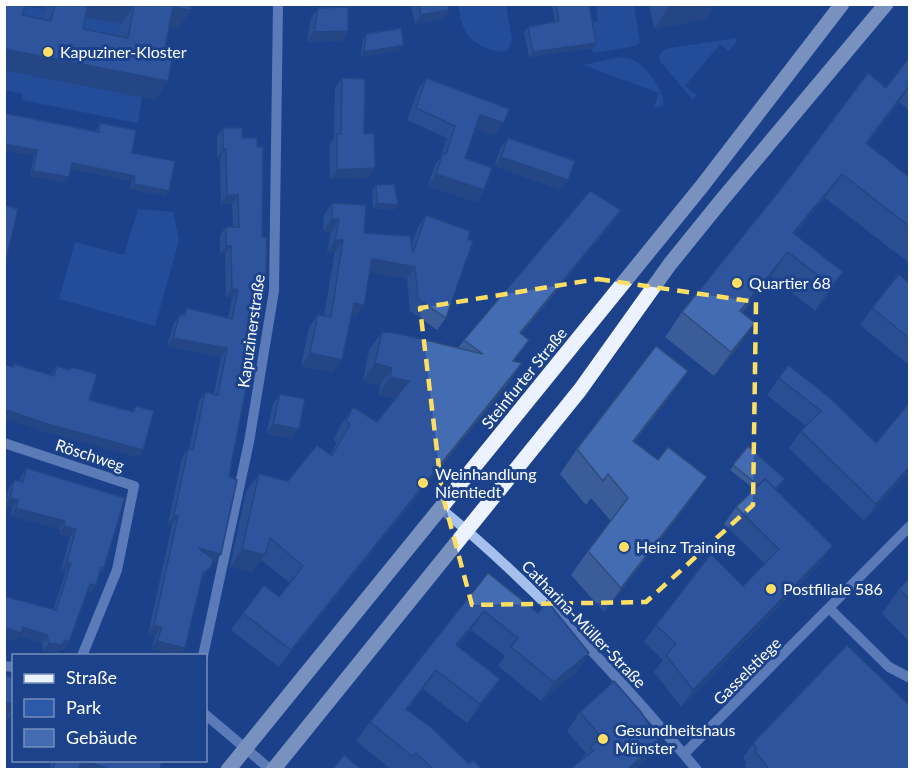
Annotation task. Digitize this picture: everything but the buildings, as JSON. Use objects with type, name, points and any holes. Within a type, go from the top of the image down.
[{"type":"main road","name":"Steinfurter Straße","points":[[228,770],[702,186],[842,4]]},
{"type":"main road","points":[[272,770],[580,390],[670,264],[886,4]]},
{"type":"street","name":"Kapuzinerstraße","points":[[203,654],[249,442],[274,291],[278,4]]},
{"type":"street","name":"Röschweg","points":[[4,443],[134,486],[117,570],[83,654]]},
{"type":"street","name":"Catharina-Müller-Straße","points":[[440,508],[466,529],[599,656],[697,770]]},
{"type":"street","name":"Gasselstiege","points":[[684,754],[830,609],[909,526]]},
{"type":"street","points":[[830,609],[889,667],[909,678]]},
{"type":"street","points":[[207,716],[272,770]]},
{"type":"highlighted area","points":[[598,279],[756,302],[753,505],[646,602],[472,605],[442,493],[420,308]]},
{"type":"green space","points":[[15,5],[45,9],[38,40]]},
{"type":"green space","points":[[458,5],[506,5],[512,40],[507,51],[489,49],[475,42],[463,27]]},
{"type":"green space","points":[[596,5],[634,5],[640,42],[635,46],[593,53],[588,23],[598,21]]},
{"type":"green space","points":[[76,15],[121,24],[114,57],[70,48]]},
{"type":"green space","points":[[736,38],[737,41],[729,51],[720,44],[685,86],[696,95],[693,100],[660,61],[659,56],[665,49]]},
{"type":"green space","points":[[621,57],[633,60],[649,74],[661,93],[663,105],[654,108],[659,93],[583,65]]},
{"type":"green space","points":[[4,70],[142,97],[138,123],[22,100],[22,94],[5,90]]},
{"type":"green space","points":[[138,209],[173,212],[179,240],[155,326],[59,299],[75,242],[124,255]]},
{"type":"place","name":"Kapuziner-Kloster","points":[[48,52]]},
{"type":"place","name":"Quartier 68","points":[[737,283]]},
{"type":"place","name":"Weinhandlung Nientiedt","points":[[423,483]]},
{"type":"place","name":"Heinz Training","points":[[624,547]]},
{"type":"place","name":"Postfiliale 586","points":[[771,589]]},
{"type":"place","name":"Gesundheitshaus Münster","points":[[603,739]]}]
